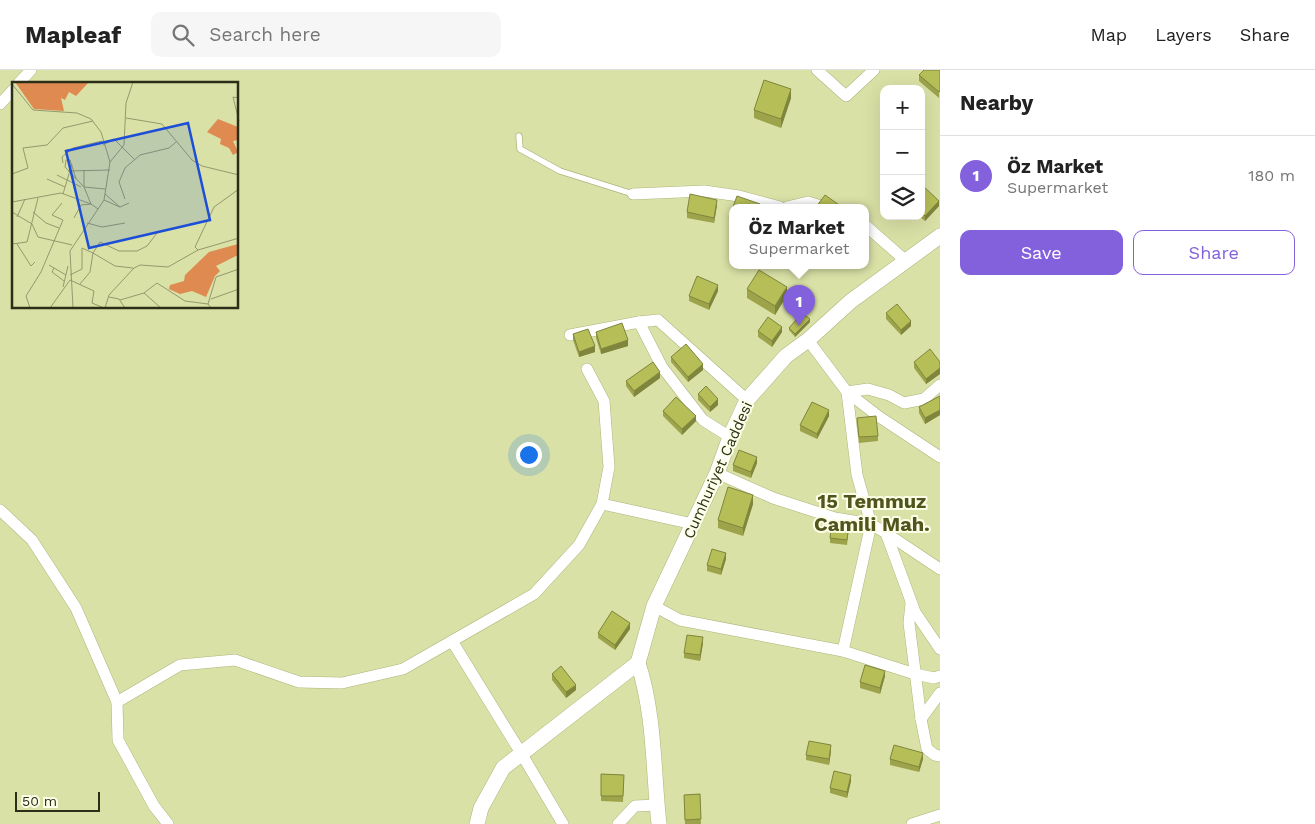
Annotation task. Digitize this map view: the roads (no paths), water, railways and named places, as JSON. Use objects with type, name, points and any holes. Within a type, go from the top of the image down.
[{"type":"street","points":[[20,82],[31,70]]},
{"type":"street","points":[[817,70],[846,96],[874,70]]},
{"type":"street","points":[[0,104],[12,91]]},
{"type":"street","points":[[633,194],[704,191],[739,196],[769,204]]},
{"type":"street","points":[[800,204],[808,202],[814,204]]},
{"type":"street","points":[[869,229],[906,261]]},
{"type":"street","name":"Cumhuriyet Caddesi","points":[[638,663],[654,606],[717,473],[730,437],[747,400],[786,356],[808,340],[851,301],[940,236]]},
{"type":"street","points":[[570,335],[658,320],[747,400]]},
{"type":"street","points":[[639,322],[662,367],[703,420],[730,437]]},
{"type":"street","points":[[808,340],[847,392],[878,416],[940,457]]},
{"type":"street","points":[[117,702],[180,665],[234,660],[299,682],[342,683],[403,669],[534,594],[579,545],[602,504],[609,467],[604,401],[587,370]]},
{"type":"street","points":[[847,392],[868,389],[888,395],[904,403],[924,399],[940,385]]},
{"type":"street","points":[[843,651],[871,524],[864,505],[857,475],[847,392]]},
{"type":"street","points":[[717,473],[773,498],[835,518],[871,524],[940,569]]},
{"type":"street","points":[[602,504],[693,524]]},
{"type":"street","points":[[0,510],[32,540],[76,608],[117,702],[118,740],[154,806],[168,824]]},
{"type":"street","points":[[886,532],[915,612],[940,649]]},
{"type":"street","points":[[911,602],[908,623],[921,719],[927,749],[940,756]]},
{"type":"street","points":[[654,606],[680,620],[843,651],[915,674],[934,678],[940,676]]},
{"type":"street","points":[[452,641],[522,754],[562,824]]},
{"type":"street","points":[[477,824],[482,808],[503,768],[638,663],[646,688],[654,751],[659,824]]},
{"type":"street","points":[[921,719],[940,693]]},
{"type":"street","points":[[618,824],[635,806],[657,805]]},
{"type":"street","points":[[912,824],[940,815]]},
{"type":"lane","points":[[519,136],[520,149],[560,171],[633,194]]},
{"type":"place","name":"Öz Market","points":[[799,326]]},
{"type":"district","name":"15 Temmuz Camili Mah.","points":[[872,512]]}]
